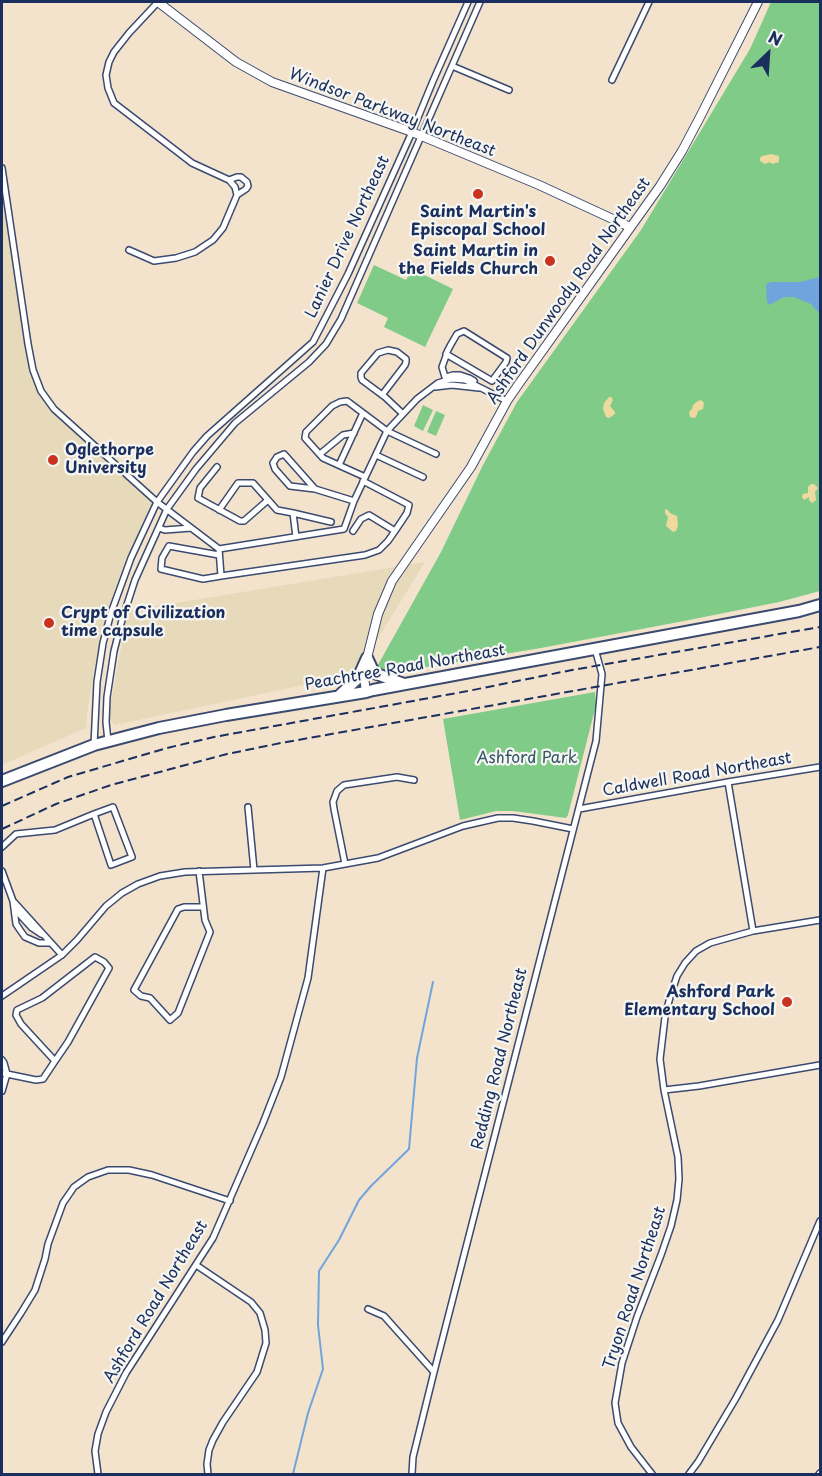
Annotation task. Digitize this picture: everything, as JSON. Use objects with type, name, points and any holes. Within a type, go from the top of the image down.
[{"type":"highway","name":"Peachtree Road Northeast","points":[[2,781],[94,745],[159,728],[366,692],[820,605]]},
{"type":"highway","points":[[367,658],[374,673],[404,684]]},
{"type":"highway","points":[[340,695],[358,678],[367,658]]},
{"type":"main road","name":"Windsor Parkway Northeast","points":[[158,2],[236,62],[272,82],[422,136],[540,185],[630,227]]},
{"type":"main road","name":"Ashford Dunwoody Road Northeast","points":[[366,692],[364,677],[367,658],[378,614],[392,581],[471,467],[507,400],[660,186],[682,151],[758,2]]},
{"type":"street","points":[[158,2],[129,33],[109,62],[106,75],[114,103],[192,163],[229,180],[235,187],[237,195]]},
{"type":"street","name":"Lanier Drive Northeast","points":[[94,745],[96,682],[109,623],[130,558],[157,502],[207,436],[313,342],[348,274],[468,2]]},
{"type":"street","name":"Lanier Drive Northeast","points":[[108,741],[105,722],[114,651],[127,601],[168,509],[196,469],[235,423],[309,362],[326,344],[341,319],[480,2]]},
{"type":"street","points":[[612,80],[649,2]]},
{"type":"street","points":[[452,66],[509,90]]},
{"type":"street","points":[[2,168],[28,344],[33,370],[41,391],[54,408],[157,502],[219,552],[221,576]]},
{"type":"street","points":[[129,250],[154,261],[195,252],[213,240],[223,228],[237,195],[248,186],[241,177],[229,180]]},
{"type":"street","points":[[445,377],[442,367],[450,346],[457,334],[464,331],[507,358],[492,381],[447,354]]},
{"type":"street","points":[[382,395],[405,365],[406,358],[397,352],[388,350],[378,352],[361,373],[362,380],[403,414]]},
{"type":"street","points":[[436,454],[387,431],[347,401],[340,402],[332,406],[306,432],[305,438],[323,458],[339,465],[364,479],[409,505],[407,513],[395,531],[379,550],[365,555],[203,579],[160,569],[162,558],[169,546],[219,552],[344,529],[354,501],[364,479],[387,431],[417,399],[445,377],[453,375],[463,376],[482,388]]},
{"type":"street","points":[[433,387],[445,380],[458,379],[507,400]]},
{"type":"street","points":[[339,465],[363,413]]},
{"type":"street","points":[[320,454],[343,435],[354,433]]},
{"type":"street","points":[[315,489],[284,454],[277,457],[273,463],[275,470],[290,486],[315,489],[354,501]]},
{"type":"street","points":[[376,455],[423,477]]},
{"type":"street","points":[[217,467],[200,488],[198,498],[240,521],[244,521],[268,500]]},
{"type":"street","points":[[219,510],[238,483],[253,483],[277,510],[330,522]]},
{"type":"street","points":[[293,513],[296,537]]},
{"type":"street","points":[[352,531],[361,519],[369,515],[395,531]]},
{"type":"street","points":[[170,529],[177,517]]},
{"type":"street","points":[[159,528],[165,530],[191,528]]},
{"type":"street","name":"Redding Road Northeast","points":[[412,1474],[413,1457],[434,1372],[596,741],[602,674],[595,649]]},
{"type":"street","name":"Caldwell Road Northeast","points":[[579,809],[820,767]]},
{"type":"street","points":[[345,864],[333,802],[337,791],[344,785],[398,777],[414,780]]},
{"type":"street","points":[[728,782],[753,931]]},
{"type":"street","points":[[2,847],[16,834],[55,830],[94,814],[113,807],[132,857],[111,865],[94,814]]},
{"type":"street","points":[[248,807],[254,870]]},
{"type":"street","points":[[2,996],[62,955],[106,906],[122,893],[160,876],[199,871],[323,868],[378,858],[463,826],[498,818],[523,819],[573,829]]},
{"type":"street","name":"Ashford Road Northeast","points":[[98,1474],[95,1451],[106,1412],[126,1373],[213,1238],[281,1077],[308,978],[323,868]]},
{"type":"street","points":[[2,871],[13,901],[16,924],[25,937],[39,943],[49,941]]},
{"type":"street","points":[[199,871],[203,907],[210,932],[178,1013],[170,1020],[150,998],[141,996],[134,990],[178,909],[203,907]]},
{"type":"street","points":[[13,901],[62,955]]},
{"type":"street","name":"Tryon Road Northeast","points":[[652,1474],[631,1447],[618,1423],[615,1403],[622,1364],[671,1226],[677,1200],[678,1157],[660,1059],[670,997],[677,976],[685,963],[696,951],[710,943],[753,931],[820,920]]},
{"type":"street","points":[[4,1073],[36,1080],[43,1079],[68,1042],[109,968],[95,957],[42,998],[17,1010],[16,1016],[21,1024],[55,1061]]},
{"type":"street","points":[[2,1060],[4,1063],[2,1091]]},
{"type":"street","points":[[664,1090],[820,1065]]},
{"type":"street","points":[[2,1342],[34,1290],[63,1203],[74,1187],[88,1177],[108,1170],[129,1170],[152,1175],[230,1201]]},
{"type":"street","points":[[689,1474],[736,1398],[778,1320],[820,1221]]},
{"type":"street","points":[[196,1265],[251,1302],[260,1313],[266,1343],[257,1372],[213,1440],[209,1450],[208,1474]]},
{"type":"street","points":[[368,1309],[384,1316],[434,1372]]},
{"type":"shaded area","name":"Oglethorpe University","points":[[2,181],[31,376],[36,388],[57,417],[154,503],[127,556],[113,594],[96,661],[86,728],[2,765]]},
{"type":"shaded area","points":[[425,562],[356,674],[115,725],[108,718],[127,616],[115,613]]},
{"type":"green space","points":[[771,2],[820,2],[820,591],[779,602],[684,621],[378,675],[374,672],[441,552],[483,465],[517,402],[641,230],[750,49]]},
{"type":"green space","points":[[374,265],[406,280],[412,269],[453,289],[425,347],[384,327],[388,318],[357,303]]},
{"type":"green space","points":[[423,405],[433,410],[423,431],[414,426]]},
{"type":"green space","points":[[436,411],[445,415],[436,436],[427,432]]},
{"type":"green space","name":"Ashford Park","points":[[595,692],[596,705],[566,818],[496,811],[460,820],[443,719]]},
{"type":"sand","points":[[771,154],[779,156],[779,162],[765,164],[760,161],[762,156]]},
{"type":"sand","points":[[609,397],[613,400],[610,406],[615,414],[609,418],[606,417],[603,409]]},
{"type":"sand","points":[[701,400],[704,403],[703,409],[698,411],[696,417],[690,417],[689,412],[693,405]]},
{"type":"sand","points":[[811,484],[818,488],[815,492],[816,500],[812,503],[809,497],[804,500],[802,497],[803,494],[808,493],[808,487]]},
{"type":"sand","points":[[665,509],[677,516],[676,531],[673,532],[666,526],[668,517]]},
{"type":"water","points":[[820,277],[820,313],[811,304],[794,297],[784,297],[769,305],[767,302],[766,284],[800,282]]},
{"type":"waterway","points":[[293,1474],[308,1413],[323,1369],[318,1325],[319,1271],[339,1240],[359,1200],[409,1149],[417,1058],[433,982]]},
{"type":"railway","points":[[2,806],[68,777],[167,748],[214,737],[572,670],[820,627]]},
{"type":"railway","points":[[2,829],[56,804],[111,785],[227,754],[820,647]]},
{"type":"place","name":"Saint Martin's Episcopal School","points":[[478,194]]},
{"type":"place","name":"Saint Martin in the Fields Church","points":[[550,261]]},
{"type":"place","name":"Oglethorpe University","points":[[53,460]]},
{"type":"place","name":"Crypt of Civilization time capsule","points":[[49,623]]},
{"type":"place","name":"Ashford Park Elementary School","points":[[787,1002]]}]
